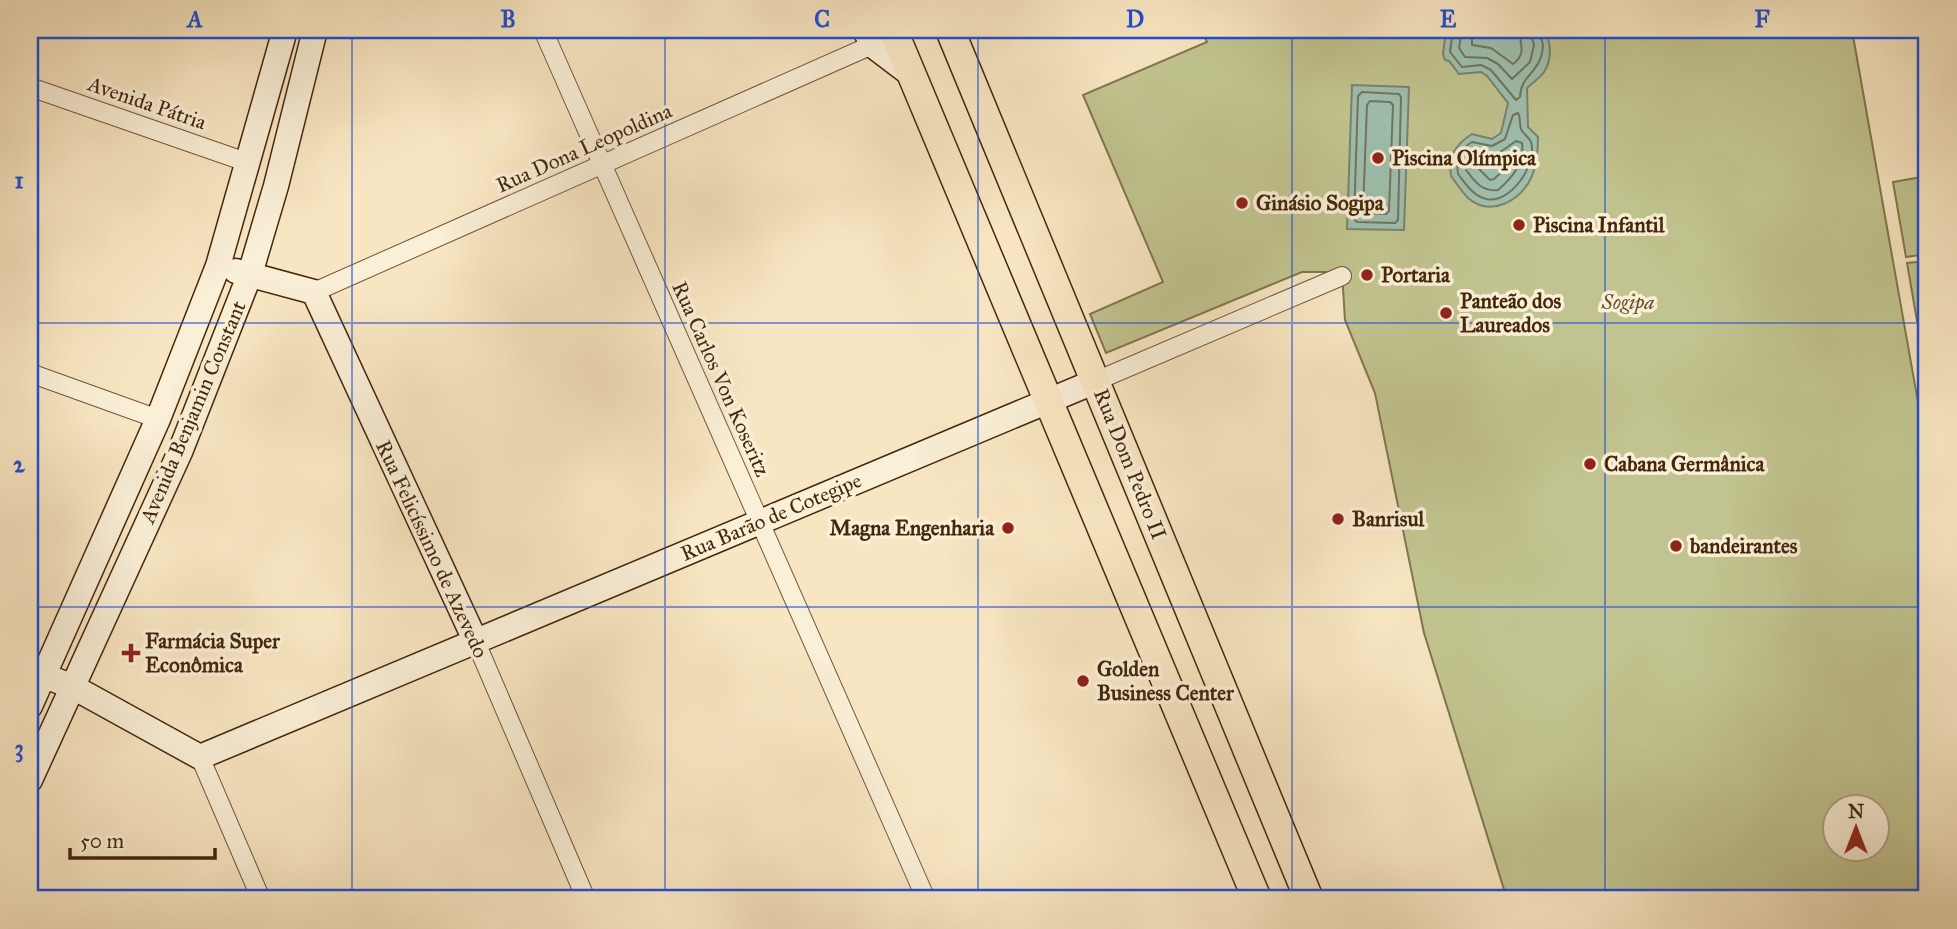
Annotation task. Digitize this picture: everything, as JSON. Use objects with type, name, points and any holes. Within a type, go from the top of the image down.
[{"type":"main road","name":"Rua Dom Pedro II","points":[[950,30],[1309,899]]},
{"type":"main road","points":[[877,35],[913,76],[1257,899]]},
{"type":"street","name":"Avenida Benjamin Constant","points":[[30,706],[37,673],[159,419],[218,266],[285,30]]},
{"type":"street","name":"Avenida Benjamin Constant","points":[[30,780],[180,452],[250,274],[276,186],[316,30]]},
{"type":"street","name":"Rua Carlos Von Koseritz","points":[[543,30],[926,899]]},
{"type":"street","name":"Rua Dona Leopoldina","points":[[314,292],[601,165],[877,35]]},
{"type":"street","name":"Avenida Pátria","points":[[30,86],[248,163]]},
{"type":"street","points":[[218,266],[314,292]]},
{"type":"street","name":"Rua Barão de Cotegipe","points":[[200,757],[1342,276]]},
{"type":"street","name":"Rua Felicíssimo de Azevedo","points":[[314,292],[475,640],[586,899]]},
{"type":"street","points":[[30,373],[159,419]]},
{"type":"street","points":[[37,673],[73,687],[200,757],[261,899]]},
{"type":"green space","name":"Sogipa","points":[[1202,30],[1852,30],[1927,453],[1927,899],[1507,899],[1424,633],[1375,393],[1345,320],[1342,272],[1302,272],[1106,353],[1090,314],[1163,282],[1083,95],[1207,42]]},
{"type":"green space","points":[[1927,176],[1927,254],[1906,257],[1893,182]]},
{"type":"green space","points":[[1927,261],[1927,321],[1917,321],[1907,263]]},
{"type":"water","points":[[1446,30],[1543,30],[1548,39],[1550,50],[1547,67],[1527,88],[1528,127],[1538,137],[1535,167],[1527,185],[1505,204],[1477,204],[1466,196],[1451,176],[1452,157],[1462,142],[1472,134],[1492,139],[1501,133],[1508,103],[1487,76],[1481,72],[1459,74],[1449,61],[1445,60],[1443,54]]},
{"type":"water","name":"Piscina Olímpica","points":[[1352,85],[1409,87],[1404,230],[1347,229]]},
{"type":"place","name":"Piscina Olímpica","points":[[1378,158]]},
{"type":"place","name":"Ginásio Sogipa","points":[[1242,203]]},
{"type":"place","name":"Piscina Infantil","points":[[1519,225]]},
{"type":"place","name":"Portaria","points":[[1367,275]]},
{"type":"place","name":"Panteão dos Laureados","points":[[1446,313]]},
{"type":"place","name":"Cabana Germânica","points":[[1590,464]]},
{"type":"place","name":"Banrisul","points":[[1338,519]]},
{"type":"place","name":"Magna Engenharia","points":[[1008,528]]},
{"type":"place","name":"bandeirantes","points":[[1676,546]]},
{"type":"place","name":"Farmácia Super Econômica","points":[[131,653]]},
{"type":"place","name":"Golden Business Center","points":[[1083,681]]}]
